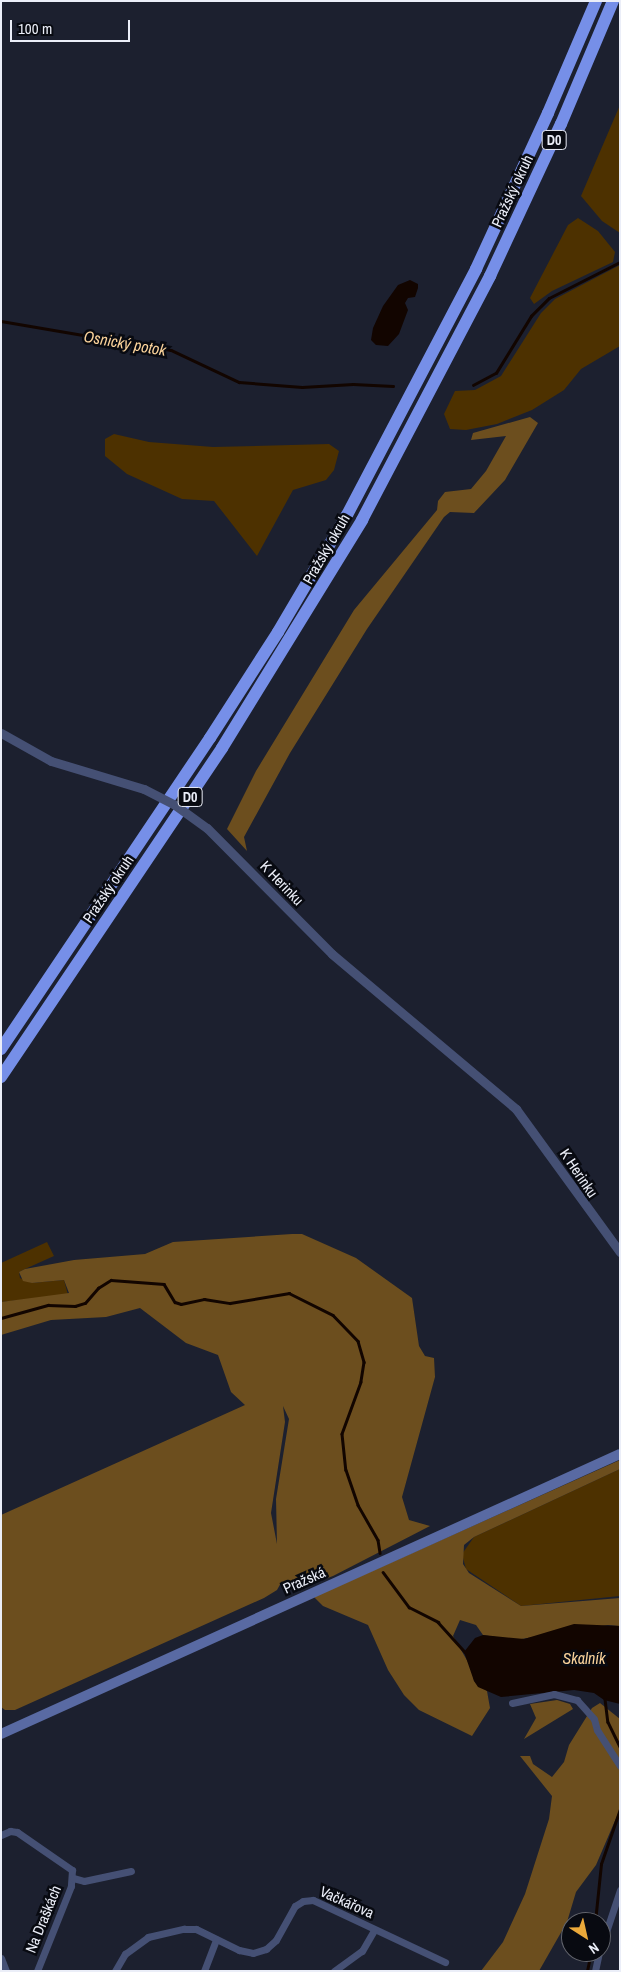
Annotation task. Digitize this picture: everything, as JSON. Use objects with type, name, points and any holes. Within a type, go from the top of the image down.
[{"type":"highway","name":"Pražský okruh","points":[[1,1049],[273,640],[380,455],[428,365],[548,114],[596,1]]},
{"type":"highway","name":"Pražský okruh","points":[[1,1077],[222,748],[327,579],[398,455],[446,364],[561,124],[613,1]]},
{"type":"main road","name":"Pražská","points":[[1,1734],[620,1454]]},
{"type":"street","name":"K Herinku","points":[[1,733],[51,761],[144,789],[175,805],[208,828],[332,954],[514,1107],[620,1252]]},
{"type":"street","points":[[512,1703],[554,1694],[577,1700],[594,1719],[597,1730],[620,1766]]},
{"type":"street","name":"Na Draškách","points":[[1,1835],[18,1832],[65,1862],[72,1870],[73,1878],[37,1971]]},
{"type":"street","name":"Na Draškách","points":[[73,1878],[84,1881],[131,1871]]},
{"type":"street","points":[[611,1917],[620,1890]]},
{"type":"street","name":"Vačkářova","points":[[115,1971],[125,1954],[148,1937],[184,1929],[196,1929],[216,1940],[253,1953],[266,1949],[276,1940],[295,1906],[313,1900],[445,1962]]},
{"type":"street","name":"Vačkářova","points":[[334,1971],[362,1951],[374,1930]]},
{"type":"street","points":[[204,1971],[216,1940]]},
{"type":"street","name":"Na Draškách","points":[[1,1958],[6,1971]]},
{"type":"shaded area","points":[[620,105],[620,233],[602,221],[581,196]]},
{"type":"shaded area","points":[[578,218],[598,231],[615,252],[613,262],[552,291],[534,304],[530,298],[568,225]]},
{"type":"shaded area","points":[[620,265],[620,346],[581,369],[564,390],[532,410],[497,424],[466,430],[450,429],[444,414],[455,391],[475,390],[501,376],[541,313],[555,299]]},
{"type":"shaded area","points":[[530,417],[538,423],[505,480],[474,513],[450,512],[444,517],[367,629],[290,753],[244,837],[247,851],[227,829],[256,771],[354,610],[437,510],[438,501],[445,492],[471,489],[486,471],[506,436],[471,440],[473,433]]},
{"type":"shaded area","points":[[114,434],[149,442],[213,447],[329,444],[339,451],[334,470],[326,480],[293,490],[257,556],[214,501],[182,499],[127,474],[105,456],[105,439]]},
{"type":"shaded area","points":[[302,1234],[356,1258],[412,1298],[419,1346],[425,1356],[434,1358],[435,1377],[402,1497],[409,1520],[430,1526],[333,1576],[298,1589],[285,1590],[282,1581],[277,1590],[264,1598],[15,1710],[5,1710],[1,1707],[1,1515],[245,1405],[231,1392],[218,1355],[186,1343],[140,1308],[106,1317],[51,1320],[1,1335],[1,1302],[69,1293],[64,1280],[32,1283],[23,1281],[19,1272],[25,1269],[74,1260],[145,1254],[173,1242]],"holes":[[[283,1406],[289,1419],[276,1499],[277,1544],[271,1513],[285,1422]]]},
{"type":"shaded area","points":[[47,1242],[54,1256],[19,1272],[20,1278],[32,1283],[64,1280],[68,1295],[1,1302],[1,1263]]},
{"type":"shaded area","points":[[620,1460],[620,1469],[474,1537],[464,1545],[463,1564],[469,1573],[521,1606],[620,1598],[620,1626],[608,1625],[515,1640],[483,1635],[476,1625],[460,1620],[453,1636],[472,1669],[474,1681],[487,1691],[490,1708],[472,1736],[419,1710],[404,1695],[388,1670],[368,1625],[323,1606],[314,1597]]},
{"type":"shaded area","points":[[620,1469],[620,1596],[521,1606],[466,1569],[462,1554],[474,1537]]},
{"type":"shaded area","points":[[557,1700],[570,1704],[573,1709],[524,1739],[536,1718],[530,1704]]},
{"type":"shaded area","points":[[600,1703],[620,1719],[620,1809],[596,1865],[576,1892],[570,1912],[561,1912],[561,1932],[539,1971],[481,1971],[503,1942],[525,1894],[549,1819],[552,1796],[520,1756],[530,1756],[533,1764],[552,1777],[564,1762],[569,1745],[592,1708]]},
{"type":"water","points":[[410,280],[418,284],[418,288],[415,297],[408,298],[405,303],[408,310],[399,334],[388,346],[376,345],[371,340],[373,328],[383,306],[398,285]]},
{"type":"water","name":"Skalník","points":[[574,1624],[620,1626],[620,1704],[604,1700],[594,1693],[574,1690],[501,1697],[478,1687],[474,1681],[464,1652],[475,1638],[483,1635],[524,1639]]},
{"type":"waterway","name":"Osnický potok","points":[[473,385],[496,373],[531,316],[549,298],[620,262]]},
{"type":"waterway","name":"Osnický potok","points":[[1,321],[171,350],[239,382],[302,387],[353,384],[393,386]]},
{"type":"waterway","points":[[1,1318],[48,1305],[75,1306],[85,1303],[98,1288],[111,1280],[164,1284],[175,1302],[181,1304],[204,1299],[230,1303],[289,1293],[333,1315],[358,1341],[364,1362],[361,1382],[342,1434],[346,1470],[358,1505],[378,1540],[380,1553]]},
{"type":"waterway","points":[[383,1572],[409,1607],[438,1622],[466,1653]]},
{"type":"waterway","points":[[605,1699],[608,1722],[620,1747]]},
{"type":"waterway","points":[[596,1912],[601,1864],[620,1809]]},
{"type":"waterway","points":[[587,1971],[589,1962]]}]
